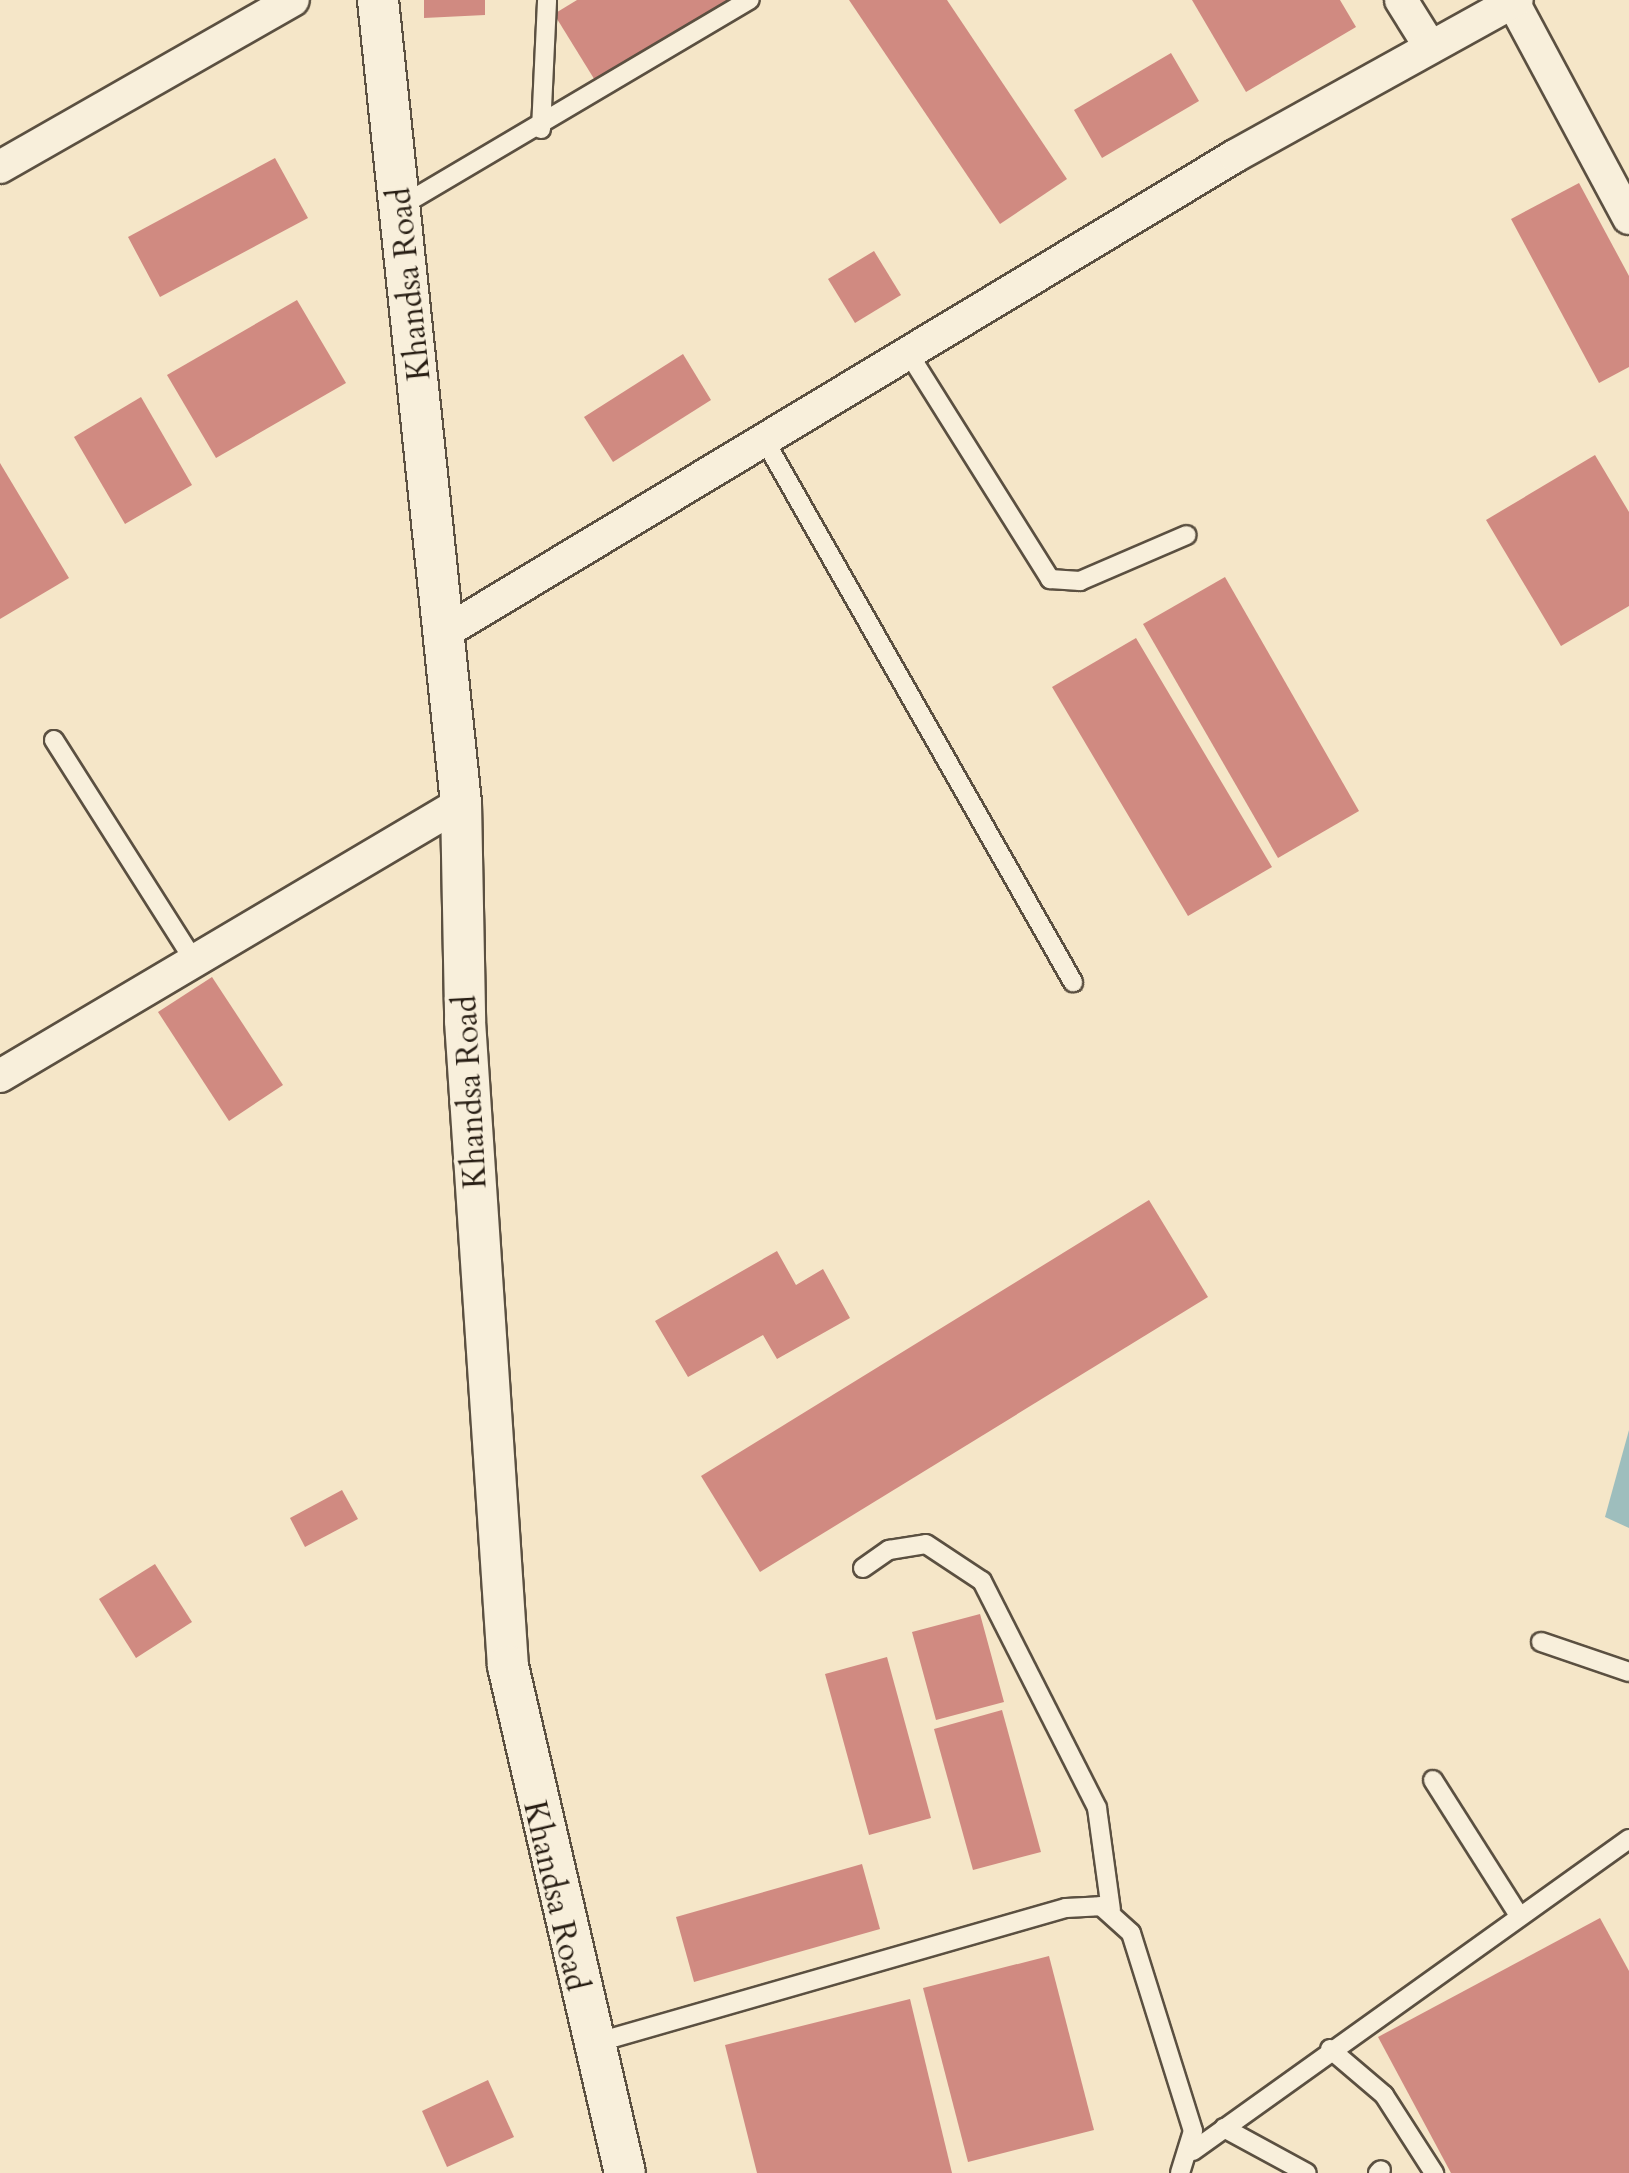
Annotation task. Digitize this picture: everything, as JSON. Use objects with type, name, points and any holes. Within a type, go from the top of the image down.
[{"type":"street","points":[[0,167],[294,0]]},
{"type":"street","name":"Khandsa Road","points":[[378,0],[461,803],[465,1021],[508,1666],[589,2045],[625,2173]]},
{"type":"street","points":[[1401,0],[1429,45]]},
{"type":"street","points":[[442,634],[1429,45],[1515,1],[1629,218]]},
{"type":"street","points":[[0,1076],[461,803]]},
{"type":"lane","points":[[540,129],[546,0]]},
{"type":"lane","points":[[401,206],[540,129],[750,0]]},
{"type":"lane","points":[[909,354],[1050,579],[1080,581],[1187,536]]},
{"type":"lane","points":[[765,442],[1072,982]]},
{"type":"lane","points":[[54,740],[194,962]]},
{"type":"lane","points":[[862,1568],[888,1550],[926,1544],[982,1582],[1097,1808],[1111,1910],[1131,1933],[1194,2151]]},
{"type":"lane","points":[[1541,1642],[1629,1672]]},
{"type":"lane","points":[[1434,1780],[1518,1914]]},
{"type":"lane","points":[[1180,2173],[1194,2151],[1330,2049],[1629,1839]]},
{"type":"lane","points":[[589,2045],[1066,1908],[1111,1910]]},
{"type":"lane","points":[[1330,2049],[1384,2095],[1434,2173]]},
{"type":"lane","points":[[1224,2128],[1306,2173]]},
{"type":"water","points":[[1629,1430],[1629,1528],[1605,1517]]},
{"type":"building","points":[[424,0],[485,0],[485,15],[424,18]]},
{"type":"building","points":[[577,0],[731,0],[596,82],[554,14]]},
{"type":"building","points":[[849,0],[947,0],[1067,179],[1000,224]]},
{"type":"building","points":[[1192,0],[1340,0],[1356,27],[1246,92]]},
{"type":"building","points":[[1171,53],[1199,101],[1102,158],[1074,110]]},
{"type":"building","points":[[275,158],[308,218],[160,297],[128,237]]},
{"type":"building","points":[[1579,183],[1629,276],[1629,367],[1599,383],[1511,219]]},
{"type":"building","points":[[874,251],[901,295],[855,323],[828,279]]},
{"type":"building","points":[[297,300],[346,383],[216,458],[167,375]]},
{"type":"building","points":[[683,354],[711,400],[613,462],[584,417]]},
{"type":"building","points":[[141,397],[192,485],[125,524],[74,437]]},
{"type":"building","points":[[1595,455],[1629,512],[1629,606],[1561,646],[1486,520]]},
{"type":"building","points":[[0,463],[69,578],[0,619]]},
{"type":"building","points":[[1225,577],[1359,811],[1278,858],[1143,624]]},
{"type":"building","points":[[1136,638],[1272,867],[1188,916],[1052,687]]},
{"type":"building","points":[[212,977],[283,1085],[229,1121],[158,1012]]},
{"type":"building","points":[[1149,1200],[1208,1297],[760,1572],[701,1476]]},
{"type":"building","points":[[777,1251],[796,1285],[823,1269],[850,1318],[777,1359],[763,1335],[688,1377],[655,1321]]},
{"type":"building","points":[[342,1490],[358,1519],[305,1547],[290,1518]]},
{"type":"building","points":[[155,1564],[192,1622],[136,1658],[99,1599]]},
{"type":"building","points":[[980,1614],[1004,1702],[936,1720],[912,1632]]},
{"type":"building","points":[[887,1657],[931,1818],[869,1835],[825,1674]]},
{"type":"building","points":[[1002,1710],[1041,1852],[973,1870],[934,1729]]},
{"type":"building","points":[[862,1864],[880,1929],[694,1982],[676,1917]]},
{"type":"building","points":[[1600,1918],[1629,1971],[1629,2173],[1451,2173],[1378,2037]]},
{"type":"building","points":[[1049,1956],[1094,2130],[968,2162],[923,1988]]},
{"type":"building","points":[[910,1999],[952,2173],[757,2173],[725,2045]]},
{"type":"building","points":[[488,2080],[514,2137],[447,2167],[422,2111]]}]
